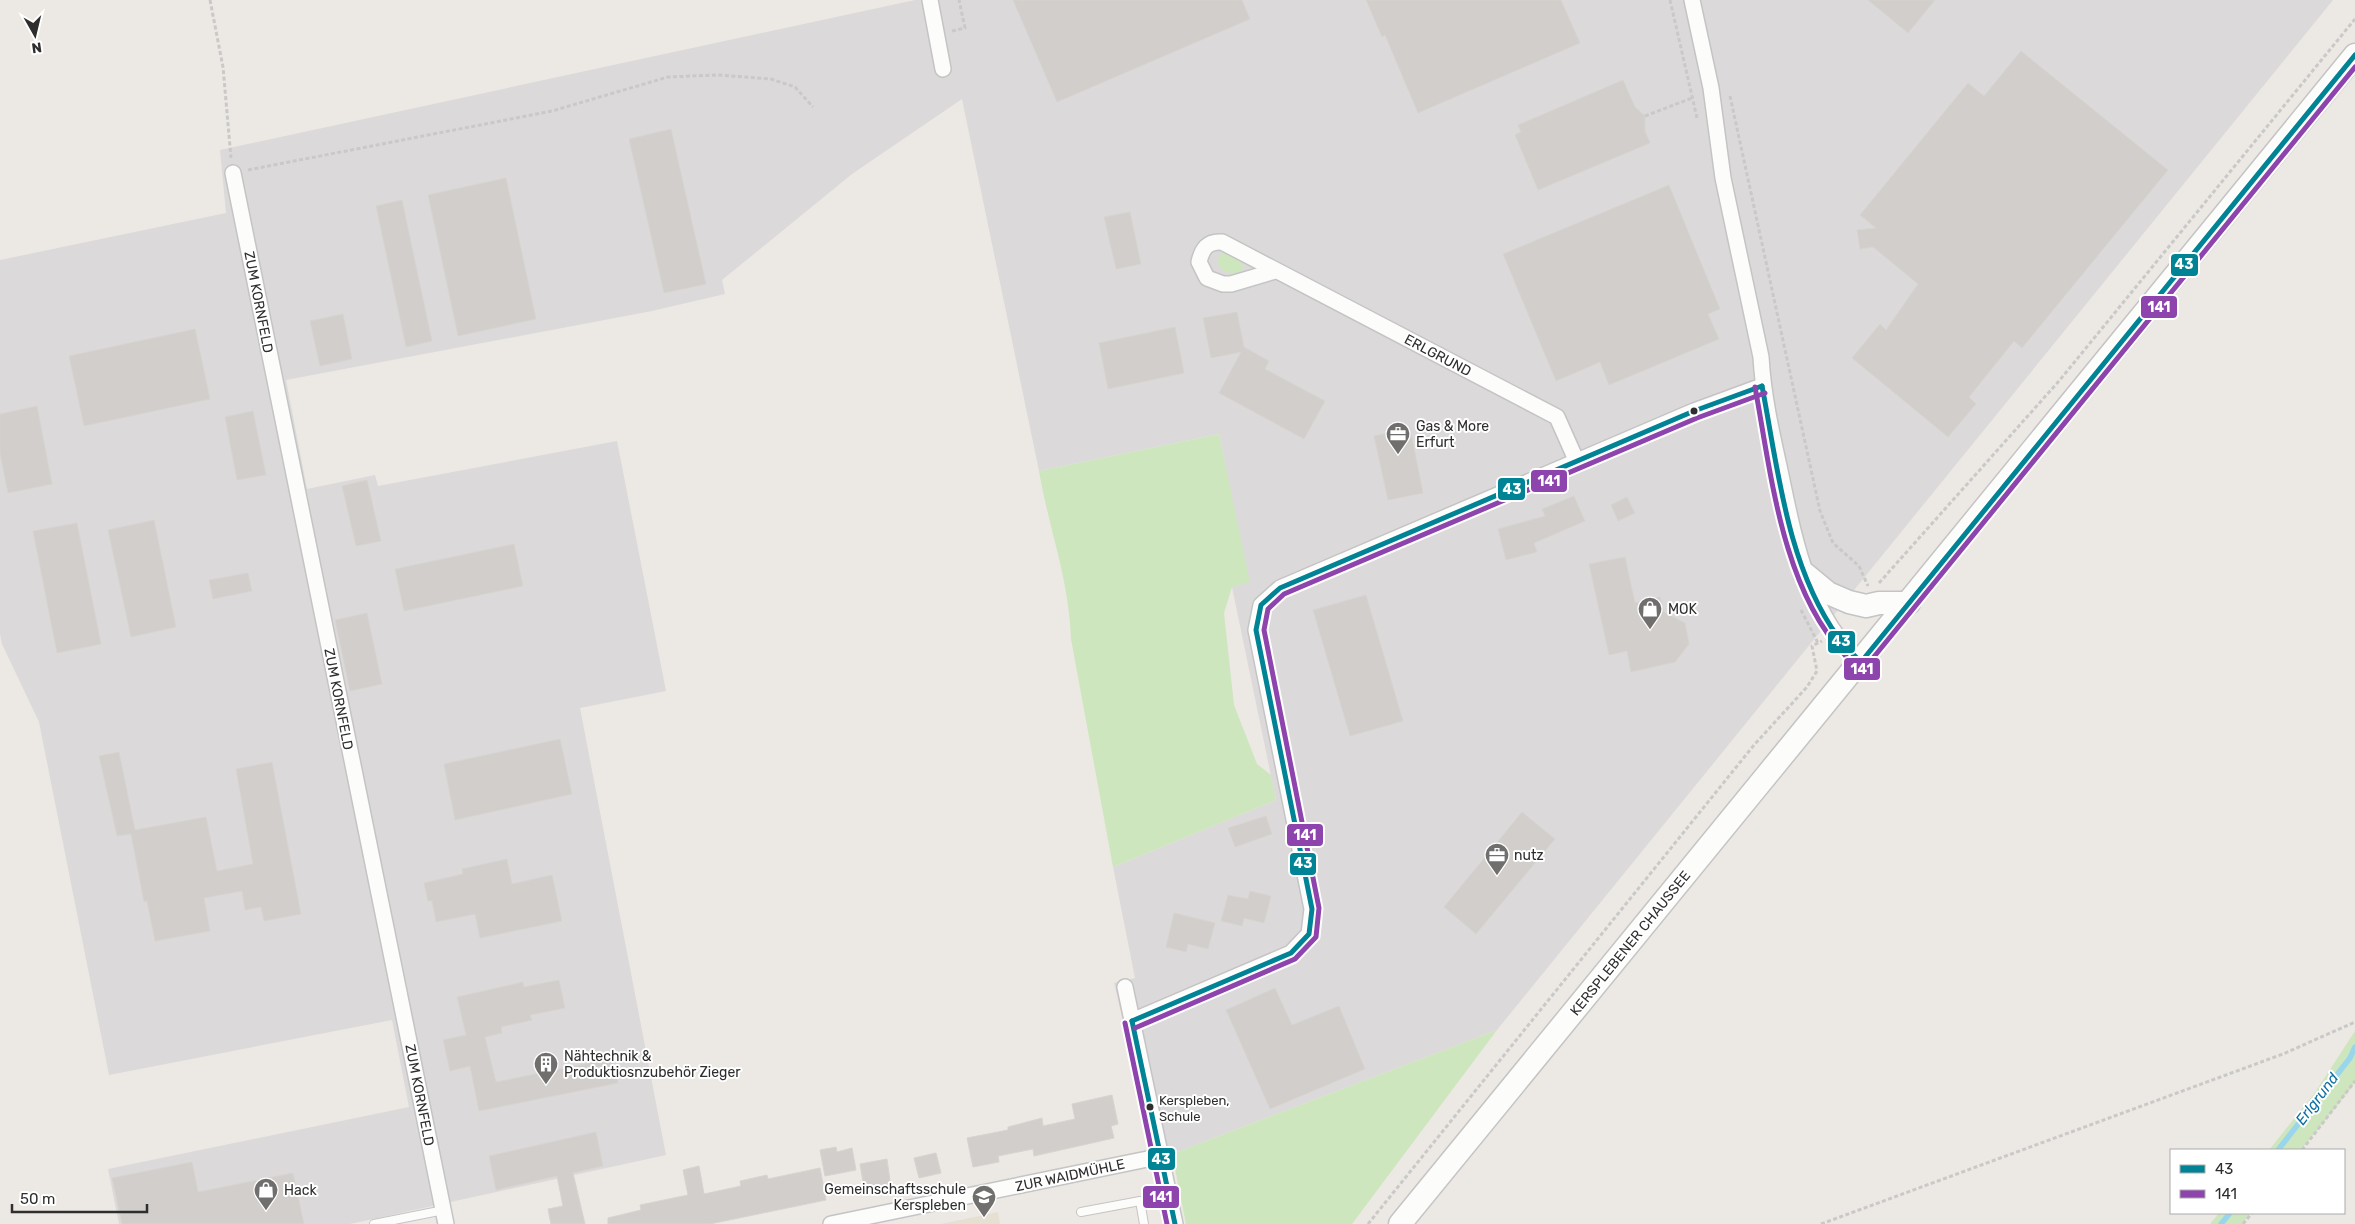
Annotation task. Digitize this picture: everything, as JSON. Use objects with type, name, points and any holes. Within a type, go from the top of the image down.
[{"type":"main road","name":"KERSPLEBENER CHAUSSEE","points":[[1400,1224],[2355,55]]},
{"type":"main road","points":[[1805,574],[1828,593],[1850,602],[1868,600],[1909,602]]},
{"type":"street","points":[[930,0],[943,69]]},
{"type":"street","points":[[1692,0],[1711,88],[1723,178],[1761,357],[1762,386],[1795,540],[1805,574],[1815,598],[1849,653],[1861,662]]},
{"type":"street","name":"ZUM KORNFELD","points":[[233,173],[445,1217]]},
{"type":"street","name":"ERLGRUND","points":[[1275,271],[1557,417],[1577,462]]},
{"type":"street","points":[[1132,1021],[1291,953],[1308,934],[1312,909],[1256,630],[1261,604],[1280,588],[1694,411],[1762,386]]},
{"type":"street","points":[[1125,987],[1175,1224]]},
{"type":"street","name":"ZUR WAIDMÜHLE","points":[[832,1224],[1162,1156]]},
{"type":"lane","points":[[1081,1212],[1140,1201],[1144,1224]]},
{"type":"lane","points":[[374,1224],[445,1217]]},
{"type":"path","points":[[210,0],[223,66],[233,173],[552,111],[668,77],[718,74],[771,79],[795,87],[813,107]]},
{"type":"path","points":[[937,34],[965,28],[959,0]]},
{"type":"path","points":[[1868,600],[2059,381],[2355,19]]},
{"type":"path","points":[[1730,95],[1820,511],[1833,543],[1859,566],[1867,581],[1868,600]]},
{"type":"path","points":[[1645,116],[1692,98]]},
{"type":"path","points":[[1368,1224],[1754,744],[1807,687],[1817,671],[1812,646],[1837,634]]},
{"type":"path","points":[[1821,1224],[2283,1054],[2355,1022]]},
{"type":"path","points":[[2303,1149],[2355,1081]]},
{"type":"path","points":[[2243,1224],[2251,1214]]},
{"type":"shaded area","points":[[915,0],[2333,0],[1497,1030],[1172,1154],[1155,1154],[1114,983],[1135,978],[1113,867],[1276,800],[1232,587],[1249,582],[1219,434],[1039,471],[962,99],[852,174],[722,280],[725,294],[652,311],[286,380],[307,489],[375,475],[378,486],[617,441],[666,691],[580,708],[666,1155],[350,1224],[119,1224],[108,1169],[409,1107],[392,1020],[109,1075],[39,722],[2,644],[0,634],[0,260],[226,213],[220,150]]},
{"type":"shaded area","name":"Gemeinschaftsschule Kerspleben","points":[[998,1212],[1000,1224],[941,1224]]},
{"type":"green space","points":[[1222,254],[1231,254],[1242,259],[1243,270],[1230,273],[1220,268],[1217,260]]},
{"type":"green space","points":[[1219,434],[1250,582],[1232,587],[1224,613],[1234,705],[1257,764],[1271,775],[1276,800],[1113,867],[1071,639],[1067,595],[1039,471]]},
{"type":"green space","points":[[1497,1030],[1352,1224],[1186,1224],[1172,1154]]},
{"type":"green space","points":[[2355,1031],[2355,1081],[2352,1087],[2302,1149],[2270,1149],[2314,1094]]},
{"type":"green space","points":[[2218,1214],[2250,1214],[2242,1224],[2210,1224]]},
{"type":"building","points":[[1013,0],[1242,0],[1250,19],[1057,102]]},
{"type":"building","points":[[1366,0],[1561,0],[1580,43],[1418,113],[1385,35],[1382,37]]},
{"type":"building","points":[[1868,0],[1935,0],[1908,33]]},
{"type":"building","points":[[2021,51],[2168,170],[2022,348],[2014,341],[1969,397],[1976,404],[1948,437],[1852,358],[1880,324],[1886,330],[1918,284],[1873,247],[1860,249],[1857,230],[1876,228],[1860,215],[1968,83],[1984,96]]},
{"type":"building","points":[[1623,80],[1635,107],[1645,116],[1645,131],[1650,143],[1538,190],[1515,135],[1521,132],[1518,125]]},
{"type":"building","points":[[671,129],[706,284],[664,293],[629,139]]},
{"type":"building","points":[[506,178],[536,319],[458,336],[428,195]]},
{"type":"building","points":[[1669,185],[1720,309],[1708,314],[1719,339],[1609,385],[1600,362],[1556,381],[1503,254]]},
{"type":"building","points":[[402,200],[432,341],[406,347],[376,206]]},
{"type":"building","points":[[1130,212],[1141,264],[1116,269],[1104,217]]},
{"type":"building","points":[[1237,312],[1244,347],[1269,361],[1265,369],[1325,401],[1304,439],[1219,393],[1241,352],[1211,358],[1203,318]]},
{"type":"building","points":[[343,314],[352,359],[320,366],[310,321]]},
{"type":"building","points":[[1175,327],[1184,373],[1108,389],[1099,343]]},
{"type":"building","points":[[195,329],[210,399],[84,426],[69,356]]},
{"type":"building","points":[[37,406],[52,484],[8,493],[0,454],[0,414]]},
{"type":"building","points":[[253,411],[266,475],[237,480],[225,417]]},
{"type":"building","points":[[1410,428],[1423,493],[1388,500],[1374,436]]},
{"type":"building","points":[[367,480],[381,541],[356,546],[342,486]]},
{"type":"building","points":[[1574,496],[1585,521],[1534,543],[1537,552],[1506,560],[1498,529],[1545,516],[1542,509]]},
{"type":"building","points":[[1627,497],[1635,513],[1618,521],[1611,505]]},
{"type":"building","points":[[154,520],[176,627],[131,637],[108,530]]},
{"type":"building","points":[[77,523],[101,644],[57,653],[33,531]]},
{"type":"building","points":[[514,544],[523,586],[404,611],[395,569]]},
{"type":"building","points":[[1625,557],[1635,603],[1660,597],[1664,612],[1685,623],[1689,644],[1675,662],[1631,672],[1627,651],[1609,655],[1589,564]]},
{"type":"building","points":[[248,573],[252,591],[213,599],[209,580]]},
{"type":"building","points":[[1366,595],[1403,721],[1350,736],[1313,610]]},
{"type":"building","points":[[367,613],[382,684],[350,691],[335,620]]},
{"type":"building","points":[[560,739],[572,794],[455,820],[444,764]]},
{"type":"building","points":[[119,752],[135,830],[206,817],[217,871],[253,864],[236,769],[272,762],[301,914],[264,921],[261,907],[245,910],[242,891],[204,898],[210,931],[155,941],[147,901],[144,902],[131,834],[117,836],[99,756]]},
{"type":"building","points":[[1522,812],[1555,839],[1476,934],[1444,907]]},
{"type":"building","points":[[1266,816],[1272,834],[1235,847],[1228,828]]},
{"type":"building","points":[[507,859],[512,884],[552,875],[562,921],[480,938],[475,914],[436,922],[432,901],[428,901],[424,883],[463,874],[462,869]]},
{"type":"building","points":[[1250,891],[1271,896],[1264,923],[1244,918],[1242,926],[1221,921],[1228,895],[1248,899]]},
{"type":"building","points":[[1174,913],[1215,923],[1208,949],[1188,944],[1186,952],[1166,947]]},
{"type":"building","points":[[559,980],[565,1008],[530,1015],[532,1020],[501,1027],[502,1033],[485,1037],[496,1082],[613,1058],[618,1083],[479,1111],[470,1066],[450,1071],[443,1040],[466,1035],[457,997],[523,982],[524,987]]},
{"type":"building","points":[[1275,988],[1292,1025],[1339,1006],[1365,1069],[1270,1109],[1226,1010]]},
{"type":"building","points":[[1112,1095],[1118,1124],[1111,1126],[1114,1138],[1034,1156],[1033,1149],[998,1156],[999,1162],[973,1167],[967,1138],[1008,1130],[1008,1127],[1042,1118],[1043,1126],[1075,1119],[1072,1104]]},
{"type":"building","points":[[596,1132],[603,1166],[573,1173],[585,1224],[551,1224],[548,1209],[563,1206],[557,1176],[496,1190],[489,1156]]},
{"type":"building","points":[[836,1147],[837,1152],[852,1148],[856,1170],[825,1176],[820,1150]]},
{"type":"building","points":[[936,1153],[941,1173],[919,1178],[914,1158]]},
{"type":"building","points":[[887,1159],[891,1188],[865,1194],[860,1164]]},
{"type":"building","points":[[192,1162],[198,1192],[293,1173],[304,1224],[122,1224],[112,1178]]},
{"type":"building","points":[[699,1166],[704,1194],[741,1186],[740,1181],[767,1175],[768,1179],[820,1168],[826,1200],[710,1224],[608,1224],[608,1218],[641,1210],[640,1205],[688,1195],[683,1170]]},
{"type":"waterway","name":"Erlgrund","points":[[2279,1149],[2350,1058],[2355,1047]]},
{"type":"waterway","name":"Erlgrund","points":[[2221,1224],[2229,1214]]},
{"type":"transit line","name":"43","points":[[1762,386],[1787,516],[1807,580],[1821,609],[1838,637],[1861,662],[2355,55]]},
{"type":"transit line","name":"141","points":[[1755,387],[1782,528],[1806,597],[1823,627],[1852,664],[1864,669],[2355,67]]},
{"type":"transit line","name":"43","points":[[1132,1021],[1291,953],[1309,934],[1312,909],[1256,630],[1261,605],[1280,588],[1694,411],[1762,386]]},
{"type":"transit line","name":"141","points":[[1135,1028],[1295,959],[1316,937],[1319,908],[1264,630],[1268,609],[1284,594],[1697,418],[1765,393]]},
{"type":"transit line","name":"43","points":[[1132,1021],[1175,1224]]},
{"type":"transit line","name":"141","points":[[1125,1023],[1167,1224]]},
{"type":"place","name":"Gas & More Erfurt","points":[[1398,455]]},
{"type":"place","name":"MOK","points":[[1650,630]]},
{"type":"place","name":"nutz","points":[[1497,876]]},
{"type":"place","name":"Nähtechnik & Produktiosnzubehör Zieger","points":[[546,1085]]},
{"type":"place","name":"Kerspleben, Schule","points":[[1150,1107]]},
{"type":"place","name":"Hack","points":[[266,1211]]},
{"type":"place","name":"Gemeinschaftsschule Kerspleben","points":[[984,1218]]}]
